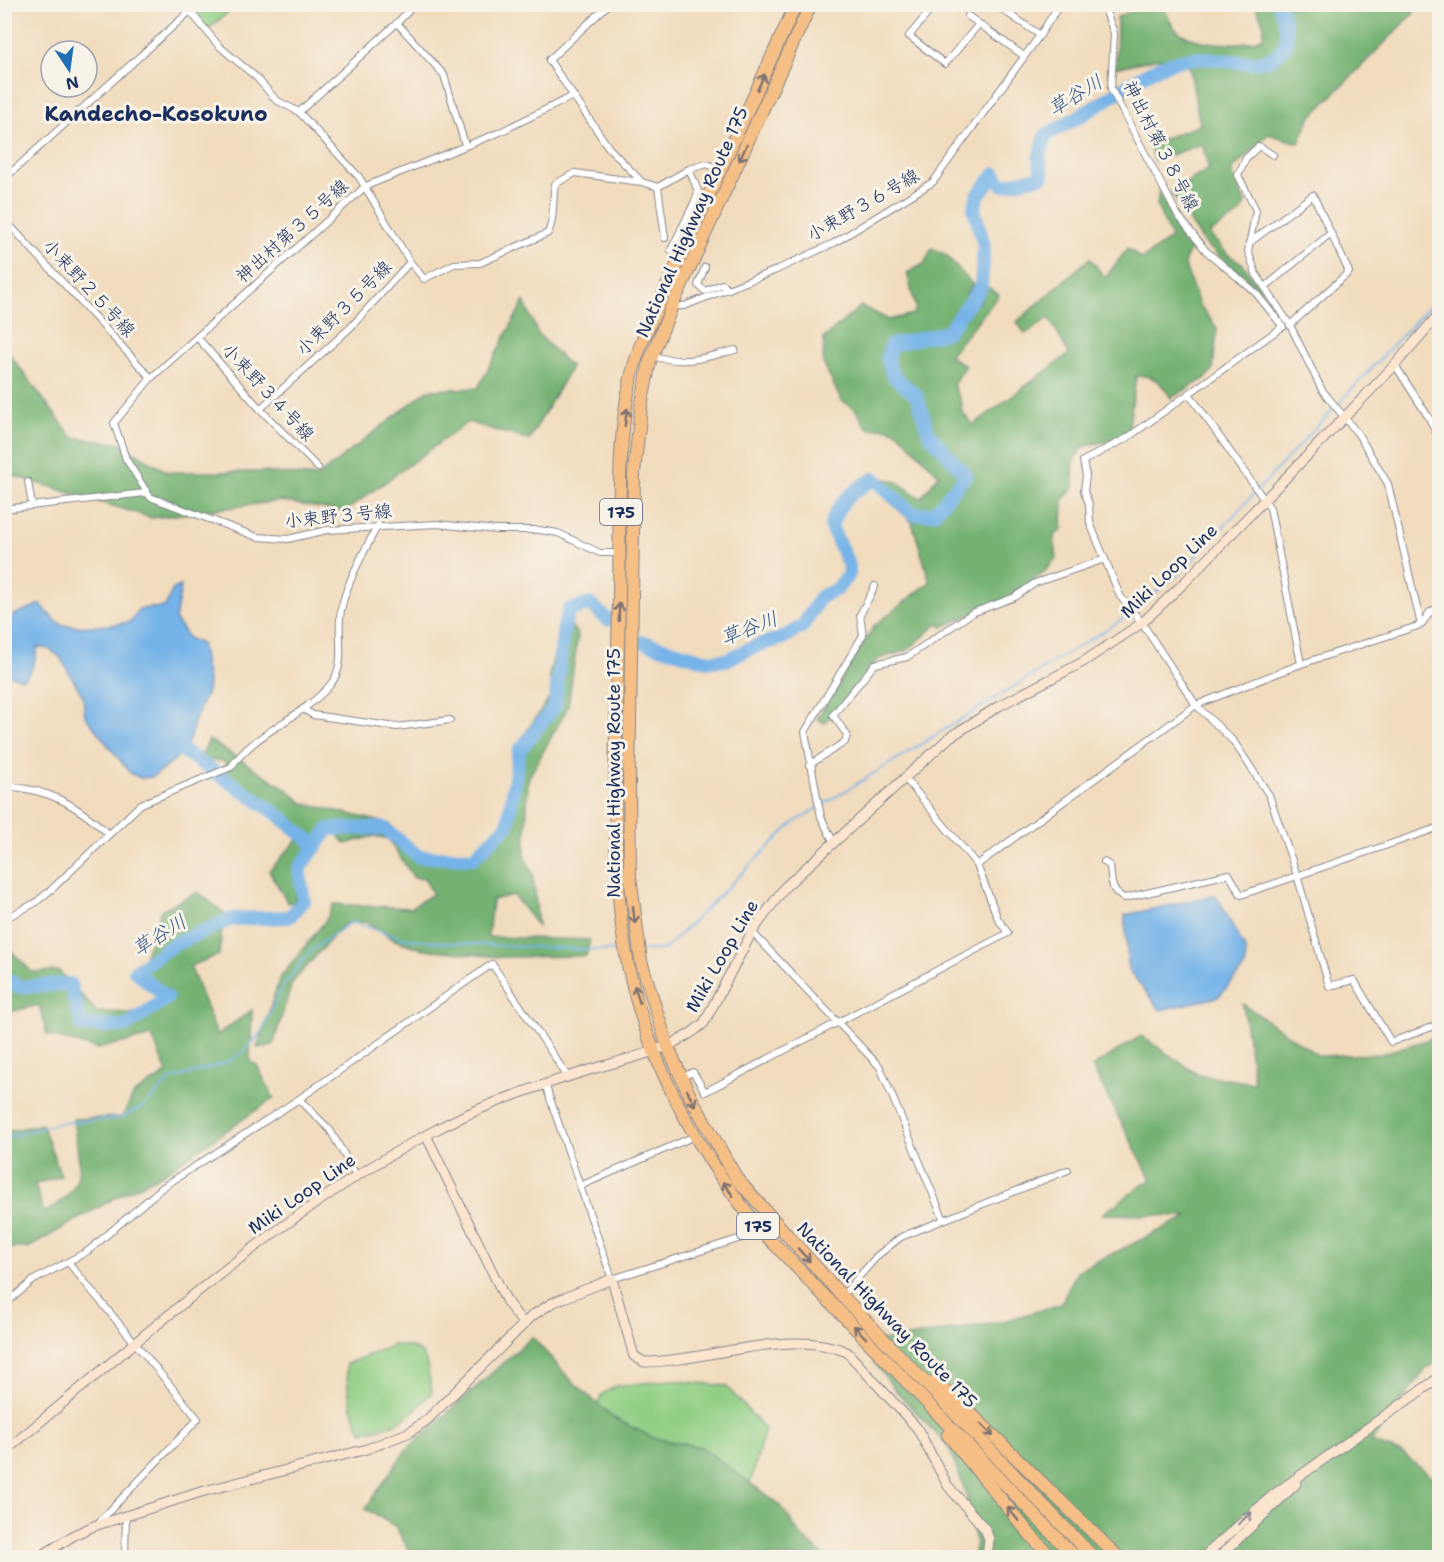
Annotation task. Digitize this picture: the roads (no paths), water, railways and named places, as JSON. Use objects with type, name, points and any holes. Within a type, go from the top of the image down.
[{"type":"highway","name":"National Highway Route 175","points":[[796,4],[636,356],[623,438],[627,554],[630,876],[641,961],[667,1045],[681,1078],[723,1158],[772,1220],[842,1296],[905,1370]]},
{"type":"highway","name":"National Highway Route 175","points":[[811,4],[672,306],[652,356],[641,406],[627,554],[616,839],[621,920],[628,965],[653,1050],[695,1136],[720,1178],[760,1229],[905,1370],[1058,1531],[1076,1557]]},
{"type":"highway","points":[[905,1370],[1032,1538],[1052,1557]]},
{"type":"highway","points":[[905,1370],[952,1396],[1119,1557]]},
{"type":"highway","name":"National Highway Route 175","points":[[1058,1531],[1094,1557]]},
{"type":"main road","name":"Miki Loop Line","points":[[4,1452],[254,1248],[356,1175],[478,1108],[667,1045],[684,1038],[704,1023],[752,932],[785,887],[950,737],[999,706],[1083,662],[1142,623],[1395,365],[1440,313]]},
{"type":"main road","points":[[426,1135],[507,1302],[523,1323]]},
{"type":"main road","points":[[38,1557],[76,1534],[126,1515],[201,1492],[367,1449],[410,1432],[427,1420],[523,1323],[554,1302],[612,1279],[634,1356],[644,1362],[796,1342],[832,1346],[847,1352],[917,1428],[948,1486],[985,1529],[989,1539],[987,1557]]},
{"type":"main road","points":[[1202,1557],[1273,1494],[1440,1377]]},
{"type":"main road","points":[[1218,1557],[1327,1456]]},
{"type":"street","name":"小束野３５号線","points":[[184,4],[219,46],[257,78],[276,100],[299,112],[366,186],[410,262],[350,328],[260,409]]},
{"type":"street","points":[[299,112],[415,4]]},
{"type":"street","points":[[609,4],[549,60],[609,148],[642,182]]},
{"type":"street","points":[[936,4],[909,36],[945,64],[979,24]]},
{"type":"street","points":[[994,4],[1040,36]]},
{"type":"street","name":"小束野３６号線","points":[[672,306],[684,306],[834,243],[933,182],[1040,36],[1060,4]]},
{"type":"street","name":"神出村第３８号線","points":[[1103,4],[1114,33],[1111,89],[1177,214],[1206,251],[1255,292],[1282,327]]},
{"type":"street","points":[[4,179],[189,12]]},
{"type":"street","points":[[968,16],[1024,56]]},
{"type":"street","points":[[397,23],[444,75],[465,145]]},
{"type":"street","name":"神出村第３５号線","points":[[151,378],[366,186],[498,133],[573,96]]},
{"type":"street","points":[[1273,155],[1258,146],[1246,158],[1239,175],[1256,210],[1248,251],[1256,274],[1290,325],[1322,390],[1358,434],[1388,484],[1421,625]]},
{"type":"street","points":[[410,262],[424,279],[454,264],[480,263],[548,233],[553,221],[552,203],[555,184],[575,173],[642,182],[658,187],[689,169],[707,164],[733,175]]},
{"type":"street","points":[[671,250],[697,197],[698,191],[689,169]]},
{"type":"street","points":[[658,187],[665,238]]},
{"type":"street","points":[[1249,243],[1313,195],[1349,272],[1290,325],[1282,327],[1127,438],[1083,461],[1086,476],[1084,491],[1089,504],[1090,523],[1120,596],[1142,623],[1196,705],[1234,742],[1269,795],[1297,875],[1329,986],[1354,980],[1391,1042],[1440,1024]]},
{"type":"street","name":"小束野２５号線","points":[[4,219],[151,378]]},
{"type":"street","points":[[1266,287],[1331,233]]},
{"type":"street","points":[[705,267],[698,285],[705,291],[722,284],[729,288]]},
{"type":"street","name":"小束野３４号線","points":[[197,337],[260,409],[318,468]]},
{"type":"street","points":[[652,356],[674,362],[688,361],[735,350]]},
{"type":"street","points":[[1395,365],[1429,418],[1440,441]]},
{"type":"street","points":[[4,509],[146,493],[119,444],[114,423],[151,378]]},
{"type":"street","points":[[1190,395],[1270,508],[1301,664]]},
{"type":"street","points":[[28,482],[32,505]]},
{"type":"street","name":"小束野３号線","points":[[146,493],[150,497],[256,537],[288,539],[327,530],[378,525],[426,524],[497,530],[539,530],[558,533],[600,553],[627,554]]},
{"type":"street","points":[[4,919],[35,903],[141,804],[222,772],[268,732],[303,709],[330,685],[340,668],[340,615],[345,597],[378,525]]},
{"type":"street","points":[[809,765],[845,742],[847,735],[833,715],[875,664],[907,657],[972,613],[1015,597],[1035,583],[1105,559]]},
{"type":"street","points":[[833,841],[821,817],[809,765],[805,732],[863,635],[860,615],[875,586]]},
{"type":"street","points":[[977,865],[1196,705],[1301,664],[1421,625],[1430,612],[1440,607]]},
{"type":"street","points":[[303,709],[313,715],[397,728],[450,720]]},
{"type":"street","points":[[681,1078],[693,1072],[705,1092],[1008,933],[998,920],[977,865],[904,777]]},
{"type":"street","points":[[4,786],[45,792],[72,807],[109,834]]},
{"type":"street","points":[[1104,862],[1110,866],[1113,889],[1118,896],[1125,898],[1229,874],[1241,895],[1440,827]]},
{"type":"street","points":[[752,932],[880,1067],[943,1218]]},
{"type":"street","points":[[4,1305],[34,1280],[88,1251],[163,1187],[299,1099],[492,964],[568,1077]]},
{"type":"street","points":[[545,1084],[612,1279],[695,1255],[760,1229],[772,1220]]},
{"type":"street","points":[[299,1099],[330,1130],[356,1175]]},
{"type":"street","points":[[580,1186],[695,1136]]},
{"type":"street","points":[[842,1296],[878,1256],[900,1237],[1068,1170]]},
{"type":"street","points":[[68,1262],[198,1419],[94,1526]]},
{"type":"street","points":[[125,1557],[126,1515]]},
{"type":"water","points":[[181,586],[175,619],[188,638],[201,644],[208,681],[207,692],[188,743],[173,762],[152,777],[140,778],[130,773],[85,716],[83,696],[60,657],[49,649],[37,647],[33,665],[23,679],[5,674],[5,629],[13,615],[41,604],[60,624],[94,626],[130,622],[139,609],[165,607],[173,589]]},
{"type":"water","points":[[1216,895],[1246,951],[1245,967],[1218,997],[1160,1010],[1128,969],[1125,915]]},
{"type":"waterway","name":"草谷川","points":[[643,642],[708,661],[726,660],[756,646],[783,638],[803,626],[820,597],[837,589],[849,574],[849,566],[831,526],[834,518],[847,498],[874,479],[913,514],[934,513],[966,475],[929,434],[917,396],[893,376],[887,358],[891,345],[947,332],[981,287],[984,246],[974,209],[978,195],[995,174],[1003,185],[1043,176],[1039,159],[1046,135],[1164,65],[1198,58],[1257,62],[1277,55],[1282,50],[1286,38],[1285,24],[1279,4]]},
{"type":"waterway","points":[[644,950],[664,950],[792,824],[1123,619],[1181,572],[1440,295]]},
{"type":"waterway","name":"草谷川","points":[[4,977],[19,987],[70,984],[82,1026],[126,1026],[167,998],[135,971],[173,945],[231,919],[289,917],[304,901],[299,869],[329,829],[384,828],[419,857],[473,858],[508,825],[519,751],[555,706],[564,626],[569,610],[590,604],[608,620]]},
{"type":"waterway","name":"草谷川","points":[[171,737],[174,745],[276,813],[316,846]]},
{"type":"waterway","points":[[4,1138],[60,1123],[121,1118],[144,1106],[170,1080],[225,1063],[241,1054],[261,1033],[281,989],[309,952],[351,922],[402,938],[448,943],[621,951]]},
{"type":"district","name":"Kandecho-Kosokuno","points":[[156,114]]}]
